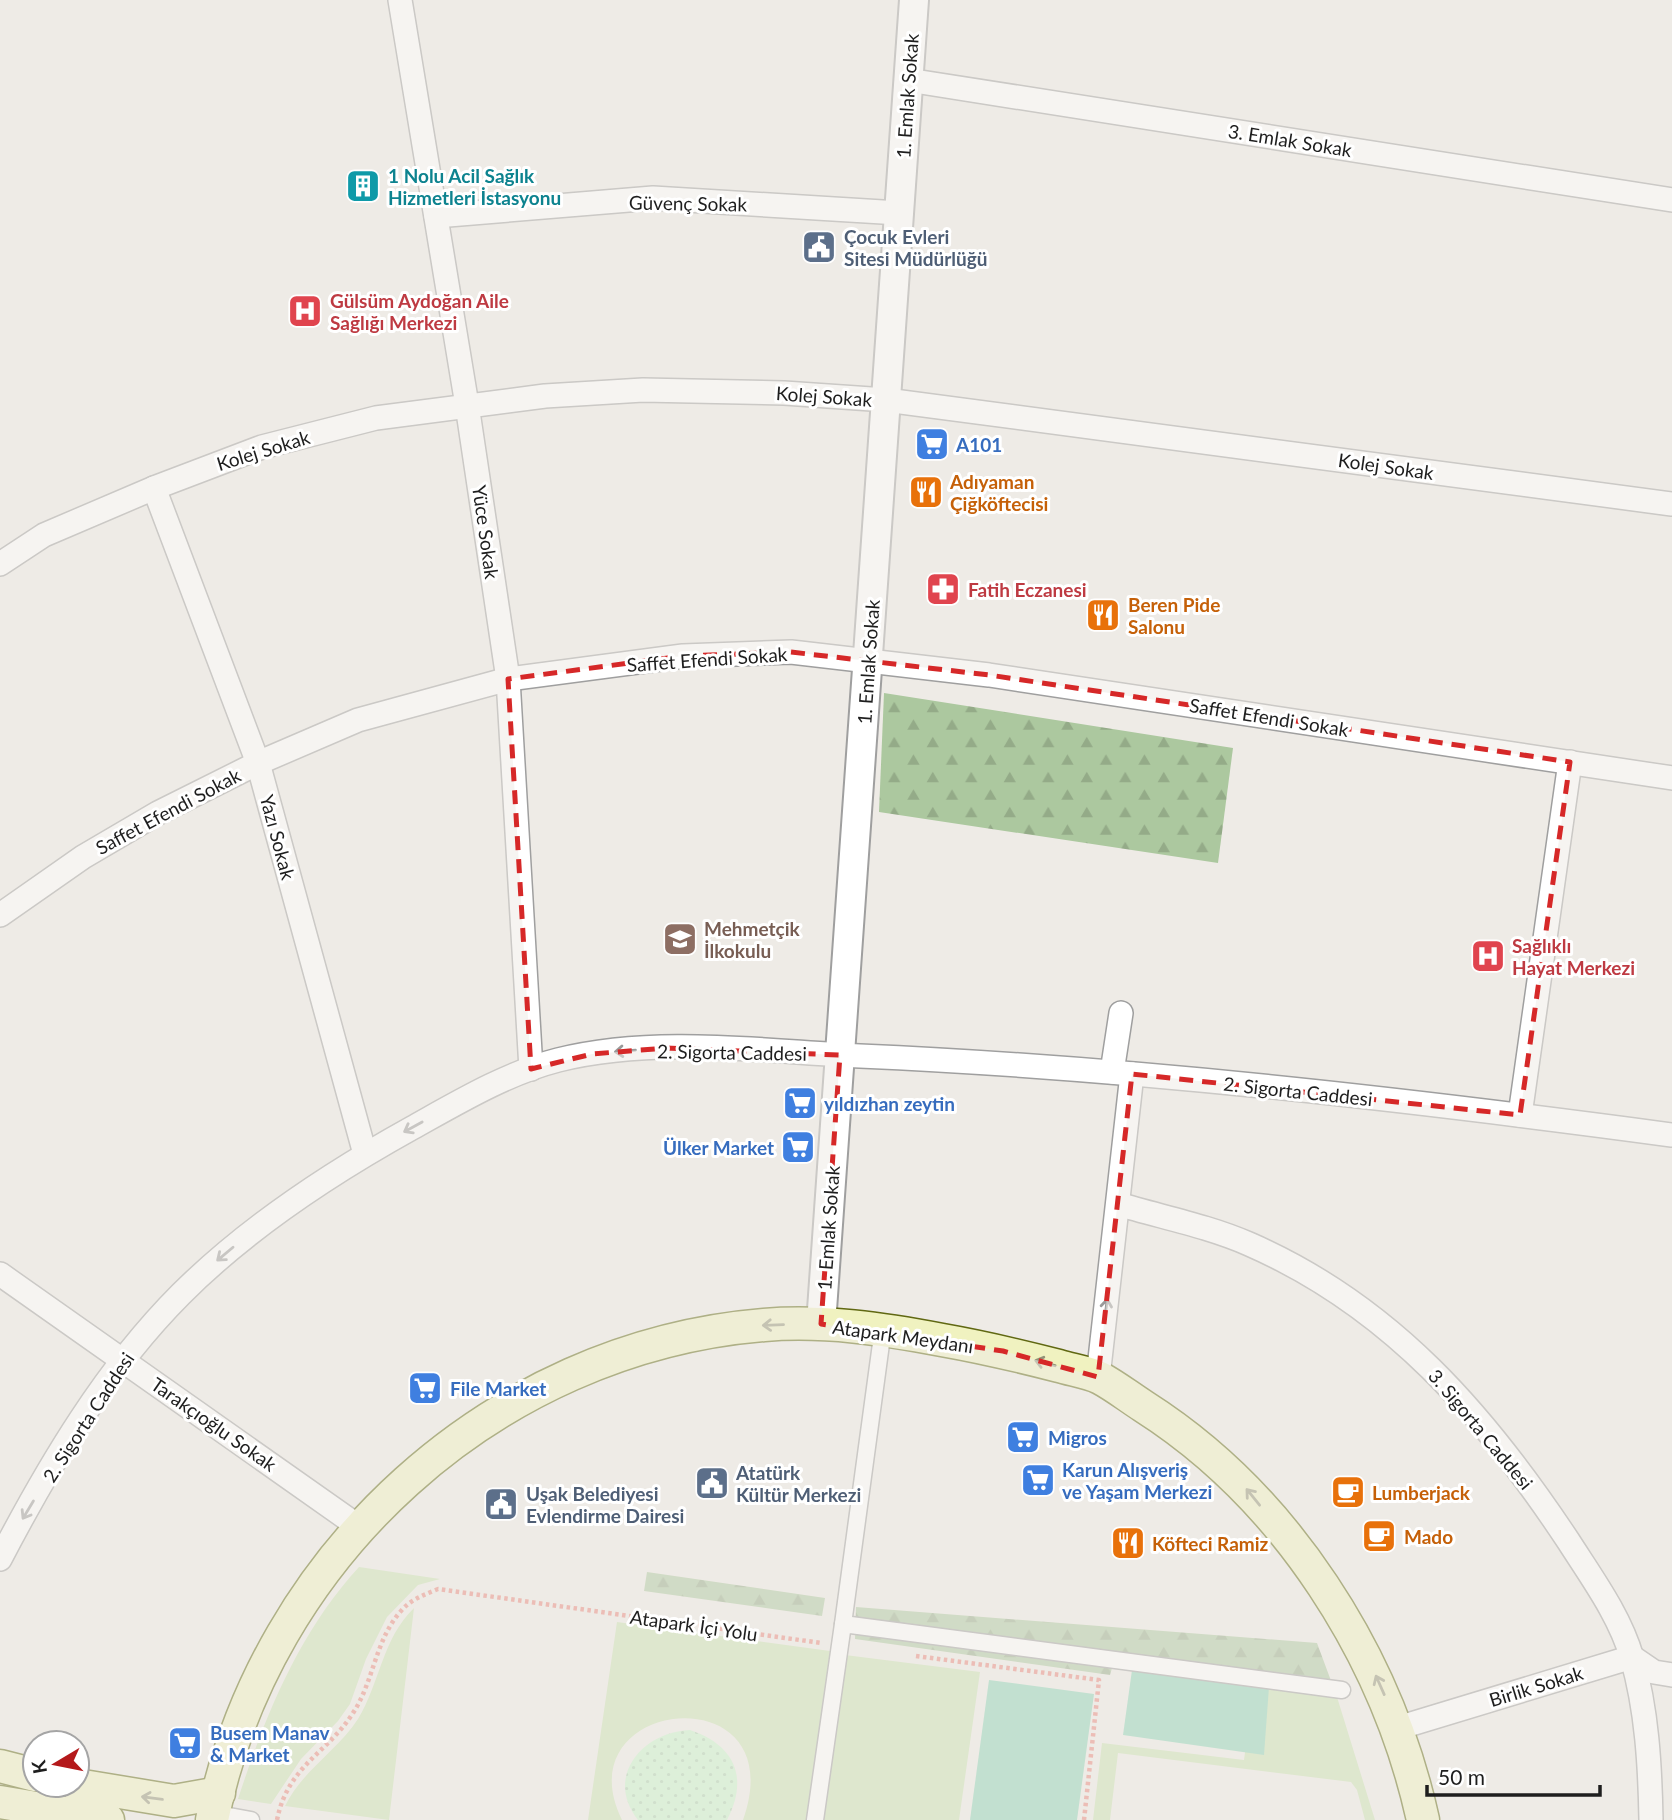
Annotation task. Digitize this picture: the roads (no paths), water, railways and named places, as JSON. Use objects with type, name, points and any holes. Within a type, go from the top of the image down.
[{"type":"main road","name":"Atapark Meydanı","points":[[215,1809],[238,1728],[257,1682],[286,1627],[320,1575],[359,1527],[418,1470],[455,1440],[494,1414],[567,1376],[605,1360],[684,1338],[767,1325],[821,1324],[883,1329],[1003,1351],[1098,1377],[1189,1435],[1245,1486],[1333,1600],[1379,1682],[1398,1728],[1423,1820]]},
{"type":"main road","points":[[0,1766],[21,1771]]},
{"type":"main road","points":[[91,1787],[215,1809]]},
{"type":"main road","points":[[12,1809],[108,1820]]},
{"type":"street","name":"Yüce Sokak","points":[[400,0],[467,405],[508,679],[531,1069]]},
{"type":"street","name":"1. Emlak Sokak","points":[[821,1324],[914,0]]},
{"type":"street","name":"3. Emlak Sokak","points":[[908,80],[1672,200]]},
{"type":"street","name":"Güvenç Sokak","points":[[436,216],[653,198],[899,213]]},
{"type":"street","name":"Kolej Sokak","points":[[0,564],[44,536],[154,488],[262,447],[376,418],[467,405],[643,390],[784,393],[886,400],[1672,504]]},
{"type":"street","name":"Yazı Sokak","points":[[154,488],[258,763],[365,1154]]},
{"type":"street","name":"Saffet Efendi Sokak","points":[[0,915],[83,857],[158,813],[258,763],[358,720],[508,679],[697,656],[790,652],[989,675],[1672,778]]},
{"type":"street","points":[[1520,1115],[1570,761]]},
{"type":"street","points":[[1098,1377],[1118,1203],[1121,1013]]},
{"type":"street","name":"2. Sigorta Caddesi","points":[[0,1559],[90,1406],[122,1360],[181,1294],[223,1255],[282,1209],[365,1154],[482,1091],[531,1069],[592,1054],[666,1048],[840,1055],[1122,1073],[1520,1115],[1672,1135]]},
{"type":"street","name":"3. Sigorta Caddesi","points":[[1118,1203],[1247,1242],[1363,1308],[1404,1340],[1472,1412],[1524,1478],[1599,1588],[1632,1657],[1645,1725],[1651,1820]]},
{"type":"street","name":"Tarakçıoğlu Sokak","points":[[0,1274],[359,1527]]},
{"type":"street","points":[[815,1820],[883,1329]]},
{"type":"street","points":[[843,1624],[1342,1690]]},
{"type":"street","points":[[1632,1657],[1654,1672],[1672,1675]]},
{"type":"street","name":"Birlik Sokak","points":[[1398,1728],[1632,1657]]},
{"type":"street","points":[[215,1809],[251,1820]]},
{"type":"place","name":"1 Nolu Acil Sağlık Hizmetleri İstasyonu","points":[[363,186]]},
{"type":"place","name":"Çocuk Evleri Sitesi Müdürlüğü","points":[[819,247]]},
{"type":"place","name":"Gülsüm Aydoğan Aile Sağlığı Merkezi","points":[[305,311]]},
{"type":"place","name":"A101","points":[[932,444]]},
{"type":"place","name":"Adıyaman Çiğköftecisi","points":[[926,492]]},
{"type":"place","name":"Fatih Eczanesi","points":[[943,589]]},
{"type":"place","name":"Beren Pide Salonu","points":[[1103,615]]},
{"type":"place","name":"Mehmetçik İlkokulu","points":[[680,939]]},
{"type":"place","name":"Sağlıklı Hayat Merkezi","points":[[1488,956]]},
{"type":"place","name":"yıldızhan zeytin","points":[[800,1103]]},
{"type":"place","name":"Ülker Market","points":[[798,1147]]},
{"type":"place","name":"File Market","points":[[425,1388]]},
{"type":"place","name":"Migros","points":[[1023,1437]]},
{"type":"place","name":"Karun Alışveriş ve Yaşam Merkezi","points":[[1038,1480]]},
{"type":"place","name":"Atatürk Kültür Merkezi","points":[[712,1483]]},
{"type":"place","name":"Lumberjack","points":[[1348,1492]]},
{"type":"place","name":"Uşak Belediyesi Evlendirme Dairesi","points":[[501,1504]]},
{"type":"place","name":"Mado","points":[[1379,1536]]},
{"type":"place","name":"Köfteci Ramiz","points":[[1128,1543]]},
{"type":"place","name":"Busem Manav & Market","points":[[185,1743]]}]
